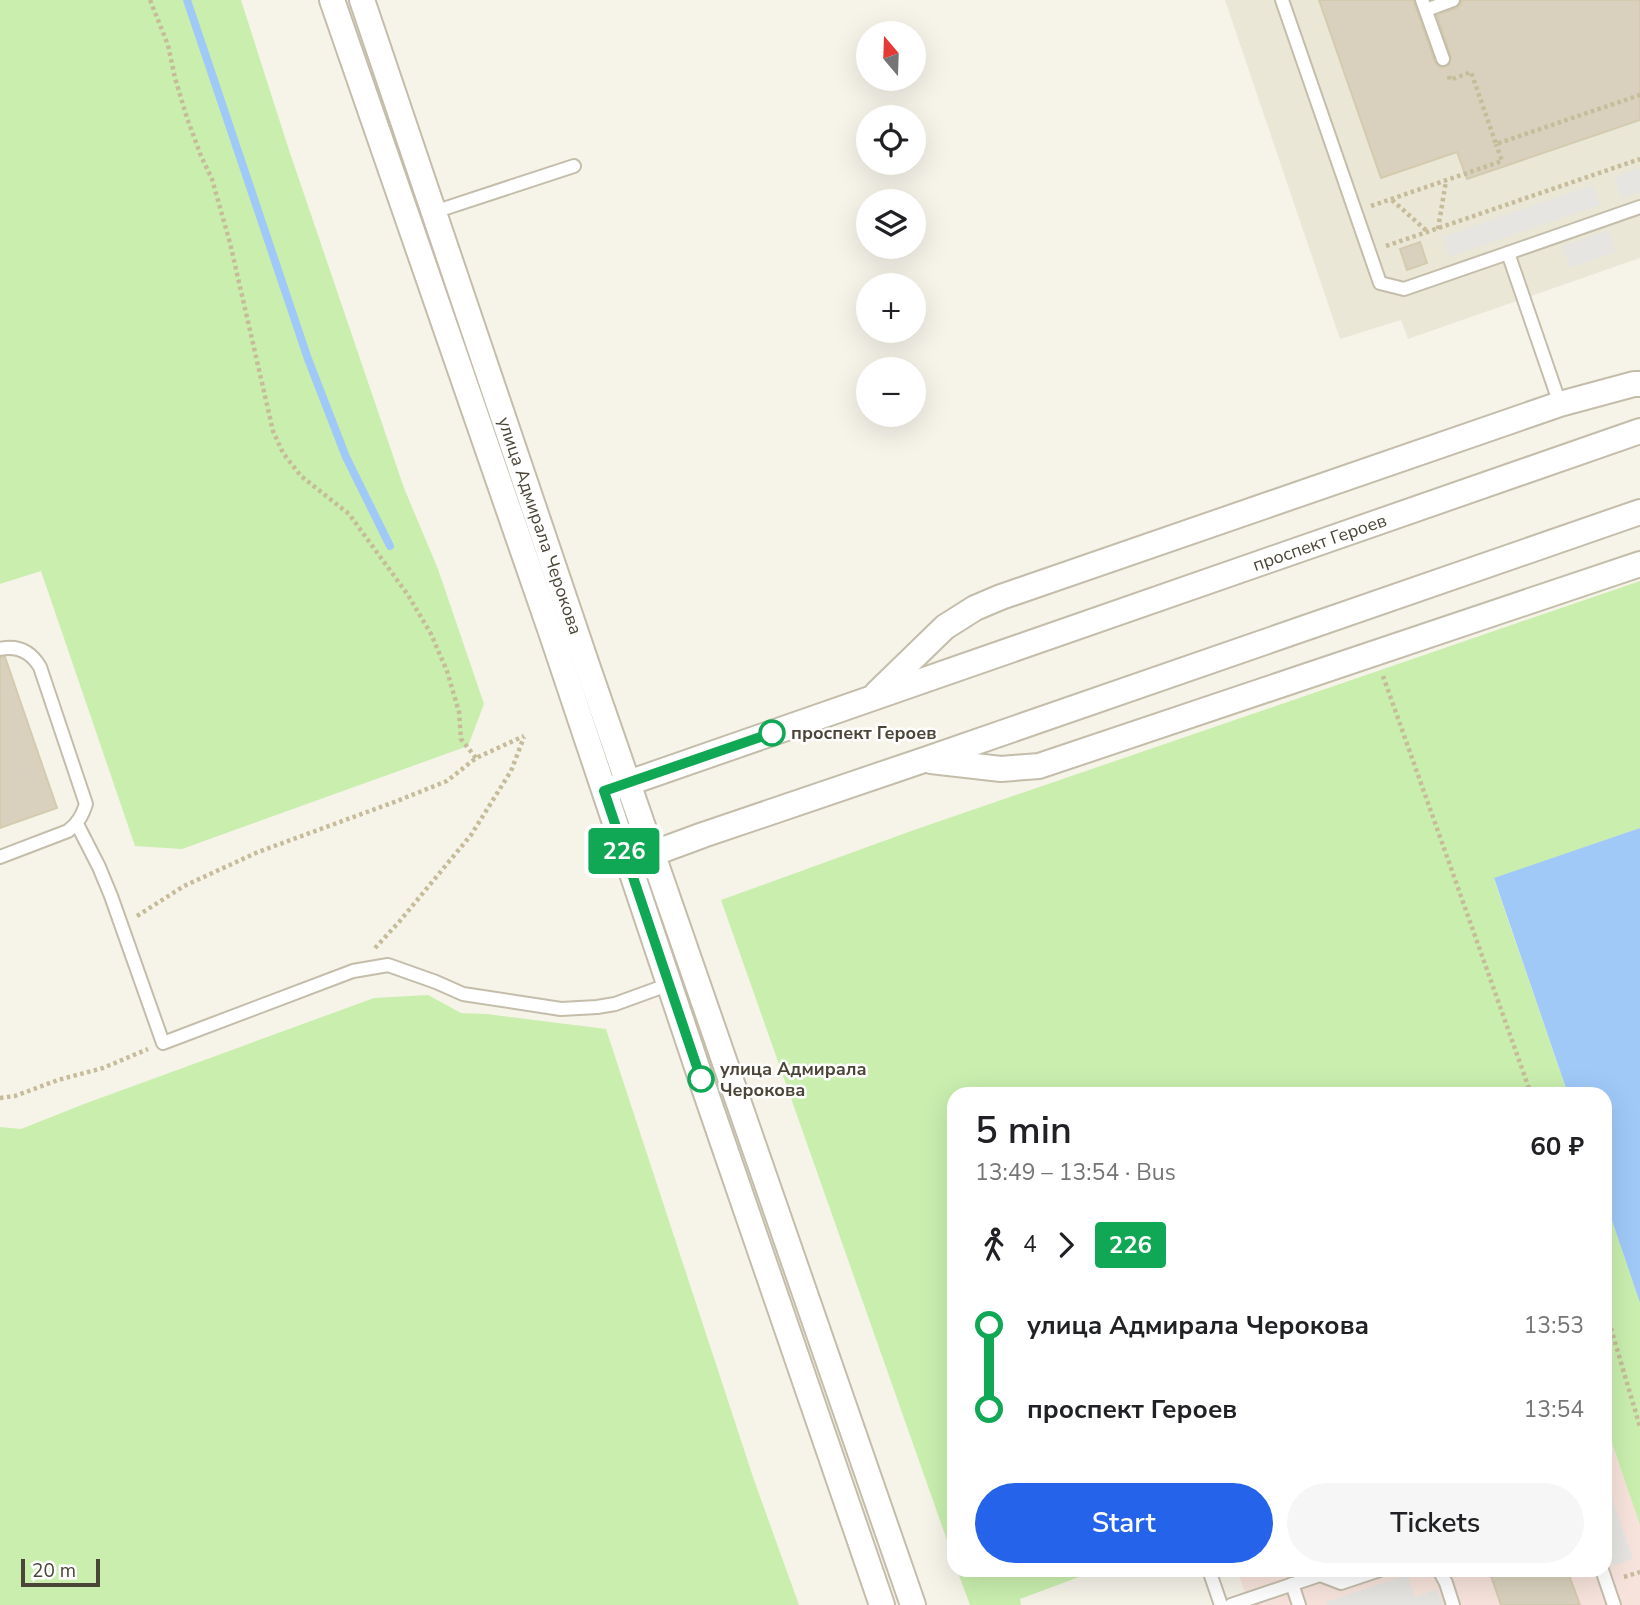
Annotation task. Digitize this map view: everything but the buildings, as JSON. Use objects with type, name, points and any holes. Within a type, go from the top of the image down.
[{"type":"street","name":"улица Адмирала Черокова","points":[[332,0],[551,632],[882,1605]]},
{"type":"street","name":"улица Адмирала Черокова","points":[[362,0],[628,783],[913,1605]]},
{"type":"street","points":[[873,697],[945,627],[975,608],[1560,404],[1640,384]]},
{"type":"street","name":"проспект Героев","points":[[604,791],[1640,431]]},
{"type":"street","points":[[628,863],[800,801],[1640,512]]},
{"type":"street","points":[[924,760],[1001,769],[1039,766],[1640,564]]},
{"type":"lane","points":[[1282,0],[1380,283],[1404,289],[1640,207]]},
{"type":"lane","points":[[1443,59],[1424,5],[1453,0]]},
{"type":"lane","points":[[434,212],[574,166]]},
{"type":"lane","points":[[1508,253],[1560,404]]},
{"type":"lane","points":[[0,649],[22,650],[30,654],[40,667],[86,804],[83,815],[68,831],[0,857]]},
{"type":"lane","points":[[77,824],[99,867],[163,1043],[353,971],[388,965],[463,994],[561,1009],[615,1004],[670,984]]},
{"type":"lane","points":[[1211,1577],[1221,1605]]},
{"type":"lane","points":[[1231,1605],[1308,1577]]},
{"type":"lane","points":[[1329,1577],[1341,1583],[1359,1577]]},
{"type":"lane","points":[[1443,1577],[1453,1605]]},
{"type":"lane","points":[[1604,1577],[1614,1605]]},
{"type":"lane","points":[[1292,1584],[1299,1605]]},
{"type":"path","points":[[150,0],[168,45],[187,118],[212,179],[230,243],[273,431],[283,453],[301,476],[349,514],[408,595],[431,634],[447,671],[459,712],[461,739],[476,758]]},
{"type":"path","points":[[1355,212],[1502,161],[1471,72],[1450,80],[1443,59]]},
{"type":"path","points":[[1496,144],[1640,95]]},
{"type":"path","points":[[1369,253],[1640,159]]},
{"type":"path","points":[[1438,229],[1446,181]]},
{"type":"path","points":[[1391,199],[1428,232]]},
{"type":"path","points":[[1381,671],[1529,1087]]},
{"type":"path","points":[[121,926],[184,886],[258,852],[447,781],[476,758],[524,736],[511,771],[471,835],[399,922],[353,971]]},
{"type":"path","points":[[0,1098],[15,1096],[58,1080],[103,1068],[163,1043]]},
{"type":"path","points":[[1612,1332],[1640,1427]]},
{"type":"shaded area","points":[[1225,0],[1640,0],[1640,258],[1408,339],[1401,320],[1340,339]]},
{"type":"shaded area","points":[[1640,168],[1640,193],[1622,199],[1614,177]]},
{"type":"shaded area","points":[[1593,185],[1600,205],[1449,257],[1442,237]]},
{"type":"shaded area","points":[[1608,230],[1616,252],[1570,268],[1562,246]]},
{"type":"shaded area","points":[[1612,1443],[1640,1525],[1640,1605],[1249,1605],[1239,1577],[1612,1577]]},
{"type":"shaded area","points":[[1612,1498],[1633,1559],[1613,1566],[1612,1563]]},
{"type":"shaded area","points":[[1408,1577],[1415,1597],[1437,1589],[1443,1605],[1327,1605],[1326,1602]]},
{"type":"green space","points":[[0,0],[241,0],[404,488],[438,569],[484,704],[468,746],[182,849],[135,846],[41,571],[0,584]]},
{"type":"green space","points":[[1640,581],[1640,828],[1494,879],[1566,1087],[947,1087],[947,1540],[721,900],[914,830]]},
{"type":"green space","points":[[428,995],[461,1013],[606,1029],[754,1480],[799,1605],[0,1605],[0,1127],[21,1129],[374,998]]},
{"type":"green space","points":[[1612,1221],[1640,1303],[1640,1525],[1612,1443]]},
{"type":"green space","points":[[960,1577],[1079,1577],[1020,1599],[1021,1605],[970,1605]]},
{"type":"water","points":[[1640,828],[1640,1303],[1612,1221],[1612,1087],[1566,1087],[1494,878]]},
{"type":"waterway","points":[[187,0],[308,359],[346,457],[390,546]]},
{"type":"bus line","name":"226","points":[[701,1079],[604,791],[772,733]]},
{"type":"place","name":"проспект Героев","points":[[772,733]]},
{"type":"place","name":"улица Адмирала Черокова","points":[[701,1079]]}]
